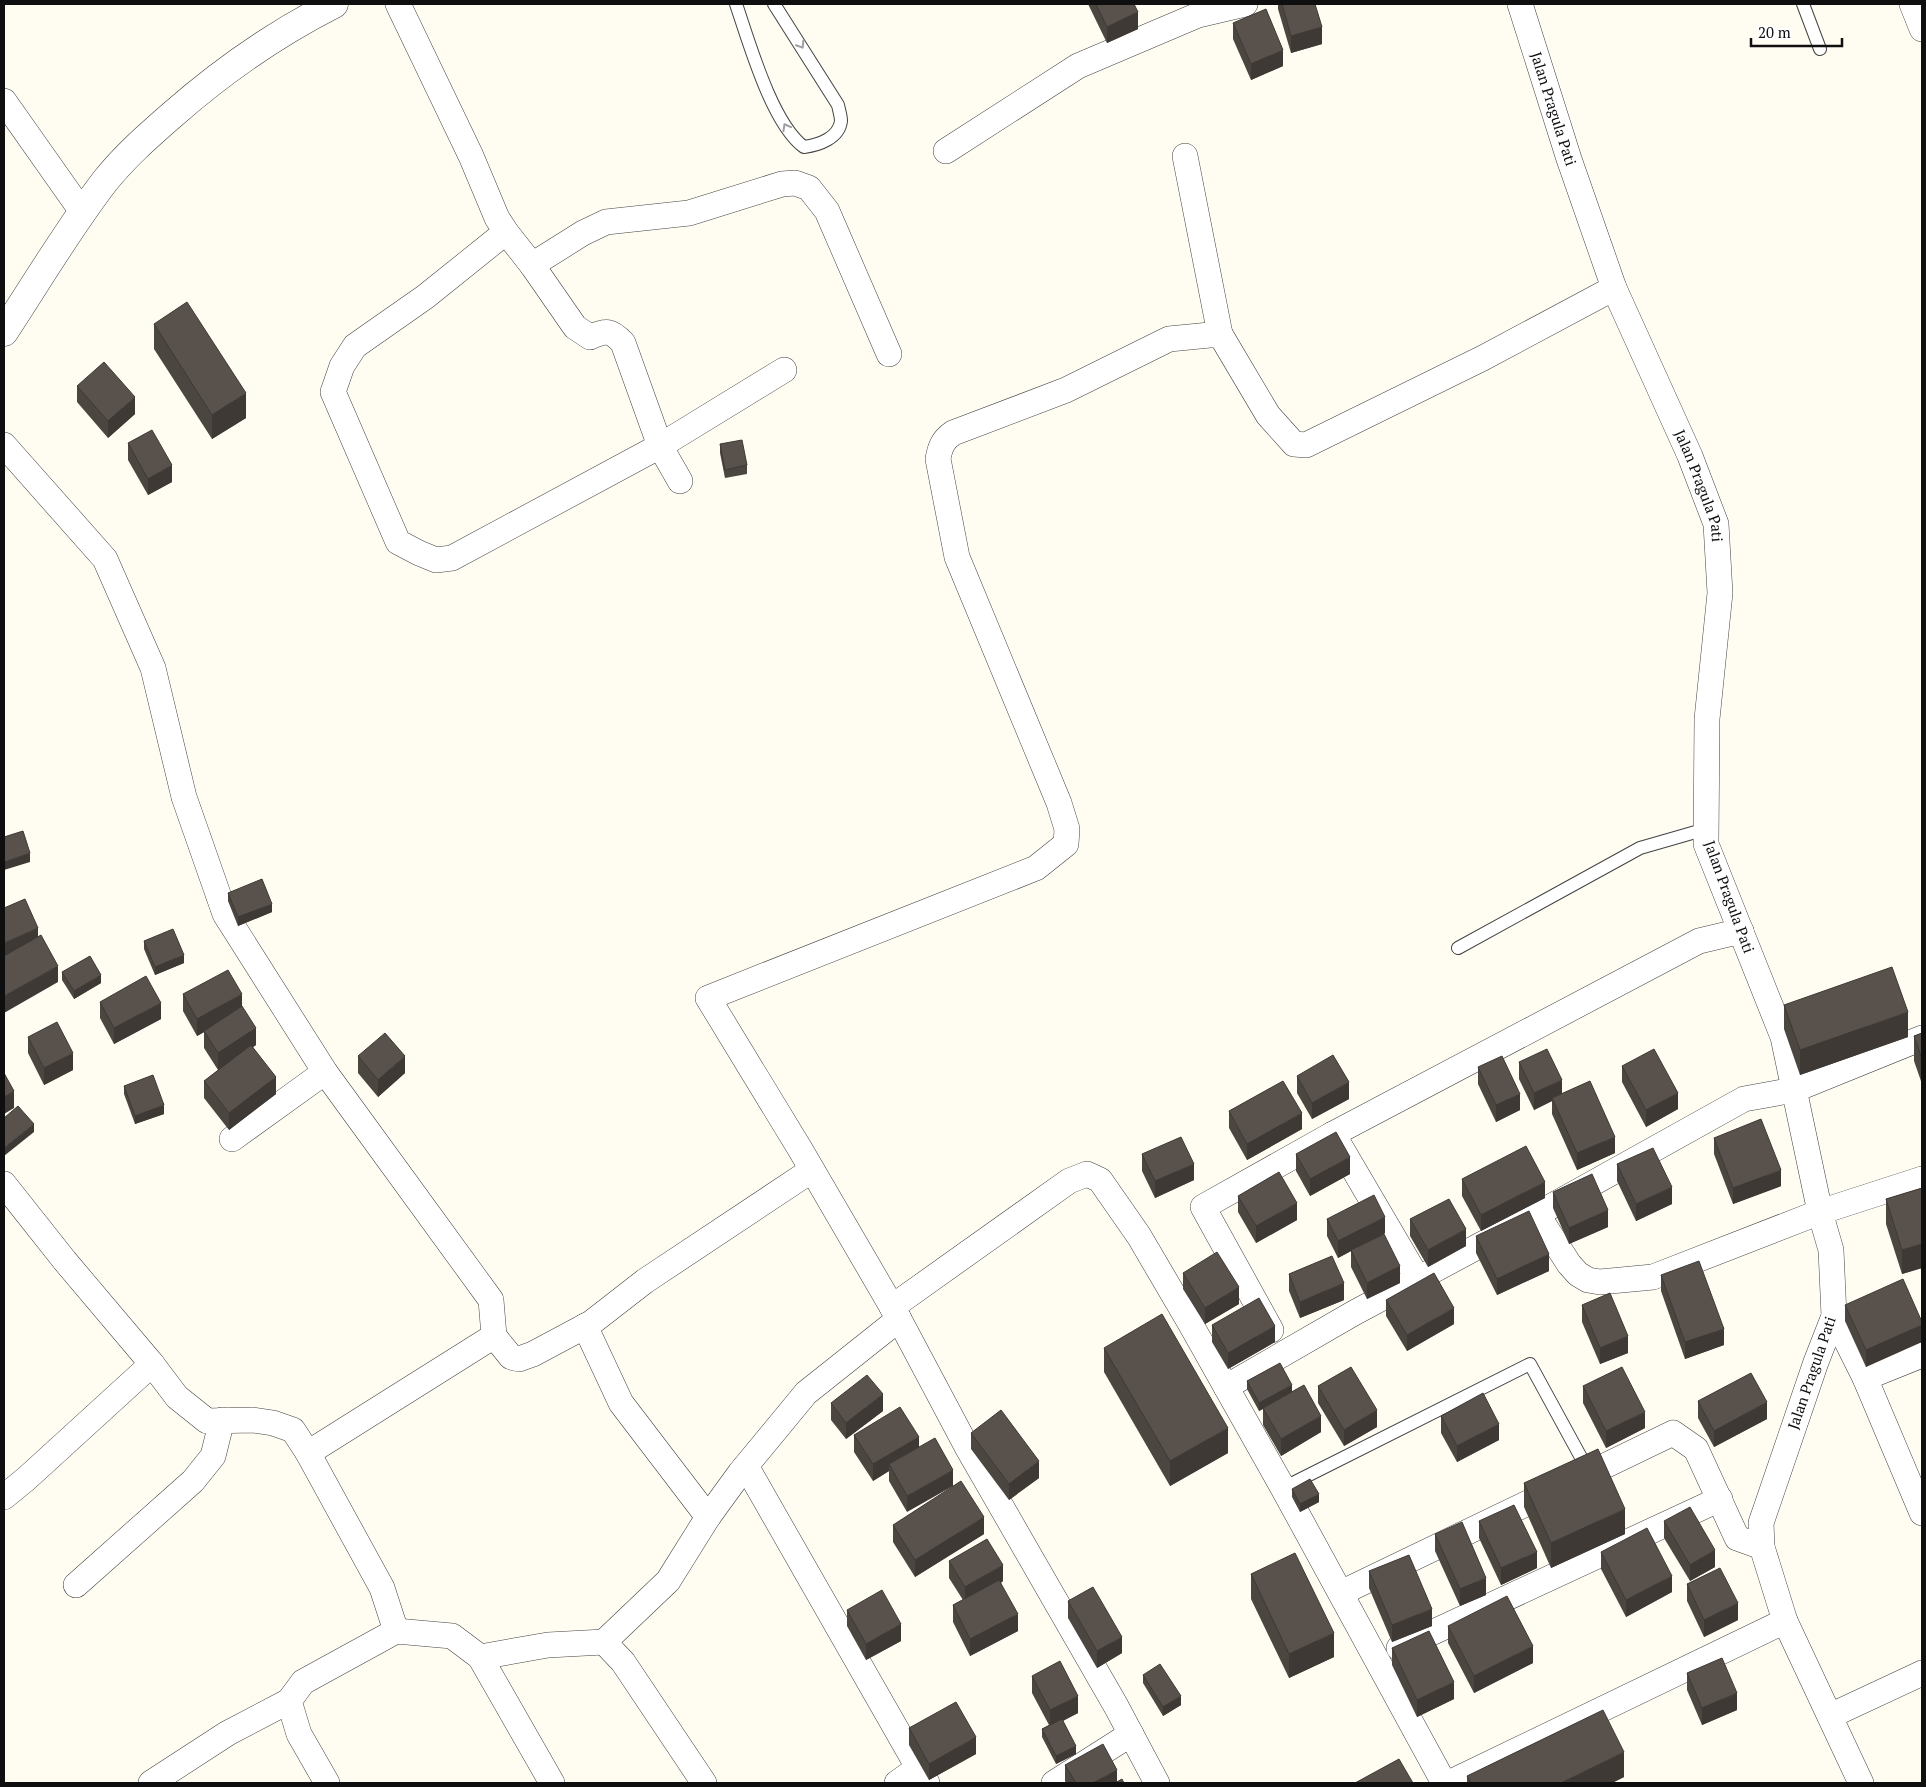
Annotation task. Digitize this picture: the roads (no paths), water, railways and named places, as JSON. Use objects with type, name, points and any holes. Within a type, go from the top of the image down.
[{"type":"street","points":[[4,332],[83,213],[106,181],[135,147],[192,97],[246,55],[302,20],[334,4]]},
{"type":"street","points":[[398,4],[471,156],[497,218],[575,327],[590,337],[604,331],[615,334],[623,343],[660,446],[680,481]]},
{"type":"street","points":[[946,152],[1078,66],[1198,15],[1245,4]]},
{"type":"street","name":"Jalan Pragula Pati","points":[[1520,4],[1569,159],[1614,288],[1690,456],[1716,524],[1720,593],[1707,719],[1706,844],[1783,1037],[1820,1212],[1831,1250],[1834,1316],[1816,1362],[1762,1523],[1762,1547],[1784,1621],[1862,1783]]},
{"type":"street","points":[[1912,4],[1922,29]]},
{"type":"street","points":[[4,101],[83,213]]},
{"type":"street","points":[[1185,156],[1220,334],[1268,415],[1294,444],[1306,445],[1483,358],[1614,288]]},
{"type":"street","points":[[532,265],[583,233],[606,222],[690,213],[782,184],[795,184],[809,188],[827,211],[889,354]]},
{"type":"street","points":[[506,232],[425,297],[355,346],[342,366],[333,392],[398,542],[419,553],[436,560],[452,558],[660,446],[784,370]]},
{"type":"street","points":[[1157,1783],[967,1447],[896,1313],[708,998],[1036,868],[1066,844],[1066,829],[1059,803],[957,557],[938,459],[940,446],[953,433],[1066,390],[1169,339],[1220,334]]},
{"type":"street","points":[[4,445],[105,559],[153,668],[184,797],[225,914],[325,1072],[491,1300],[494,1336],[511,1357],[519,1359],[533,1354],[585,1326],[645,1281],[812,1170]]},
{"type":"street","points":[[1284,1354],[1203,1207],[1333,1134],[1700,941],[1741,931]]},
{"type":"street","points":[[1226,1388],[1418,1279],[1744,1099],[1794,1090],[1922,1038]]},
{"type":"street","points":[[232,1139],[325,1072]]},
{"type":"street","points":[[1333,1134],[1418,1279]]},
{"type":"street","points":[[480,1657],[548,1645],[604,1642],[668,1581],[708,1517],[746,1466],[806,1393],[896,1313],[1068,1180],[1087,1174],[1100,1180],[1139,1236],[1283,1488],[1444,1783]]},
{"type":"street","points":[[1538,1214],[1569,1264],[1578,1274],[1588,1280],[1600,1282],[1652,1277],[1820,1212],[1922,1179]]},
{"type":"street","points":[[4,1184],[177,1397],[207,1421],[253,1420],[273,1423],[293,1430],[308,1453],[382,1588],[396,1631]]},
{"type":"street","points":[[1834,1316],[1865,1378],[1922,1513]]},
{"type":"street","points":[[585,1326],[621,1404],[708,1517]]},
{"type":"street","points":[[308,1453],[494,1336]]},
{"type":"street","points":[[1865,1378],[1922,1355]]},
{"type":"street","points":[[4,1497],[152,1364]]},
{"type":"street","points":[[76,1585],[193,1481],[213,1456],[222,1420]]},
{"type":"street","points":[[1340,1593],[1673,1433],[1696,1449],[1737,1538],[1762,1547]]},
{"type":"street","points":[[746,1466],[922,1776],[897,1783]]},
{"type":"street","points":[[1376,1658],[1720,1499]]},
{"type":"street","points":[[1449,1783],[1784,1621]]},
{"type":"street","points":[[151,1783],[228,1733],[289,1701],[303,1682],[396,1631],[452,1636],[480,1657],[552,1783]]},
{"type":"street","points":[[604,1642],[623,1662],[693,1780]]},
{"type":"street","points":[[1830,1716],[1922,1673]]},
{"type":"street","points":[[289,1701],[299,1734],[327,1783]]},
{"type":"street","points":[[1054,1783],[1131,1734]]},
{"type":"lane","points":[[736,4],[759,74],[789,133],[804,146],[816,145],[834,135],[841,121],[838,105],[774,4]]},
{"type":"lane","points":[[1803,4],[1820,49]]},
{"type":"lane","points":[[1458,948],[1640,848],[1706,829]]},
{"type":"lane","points":[[1283,1488],[1530,1364],[1590,1473]]}]
